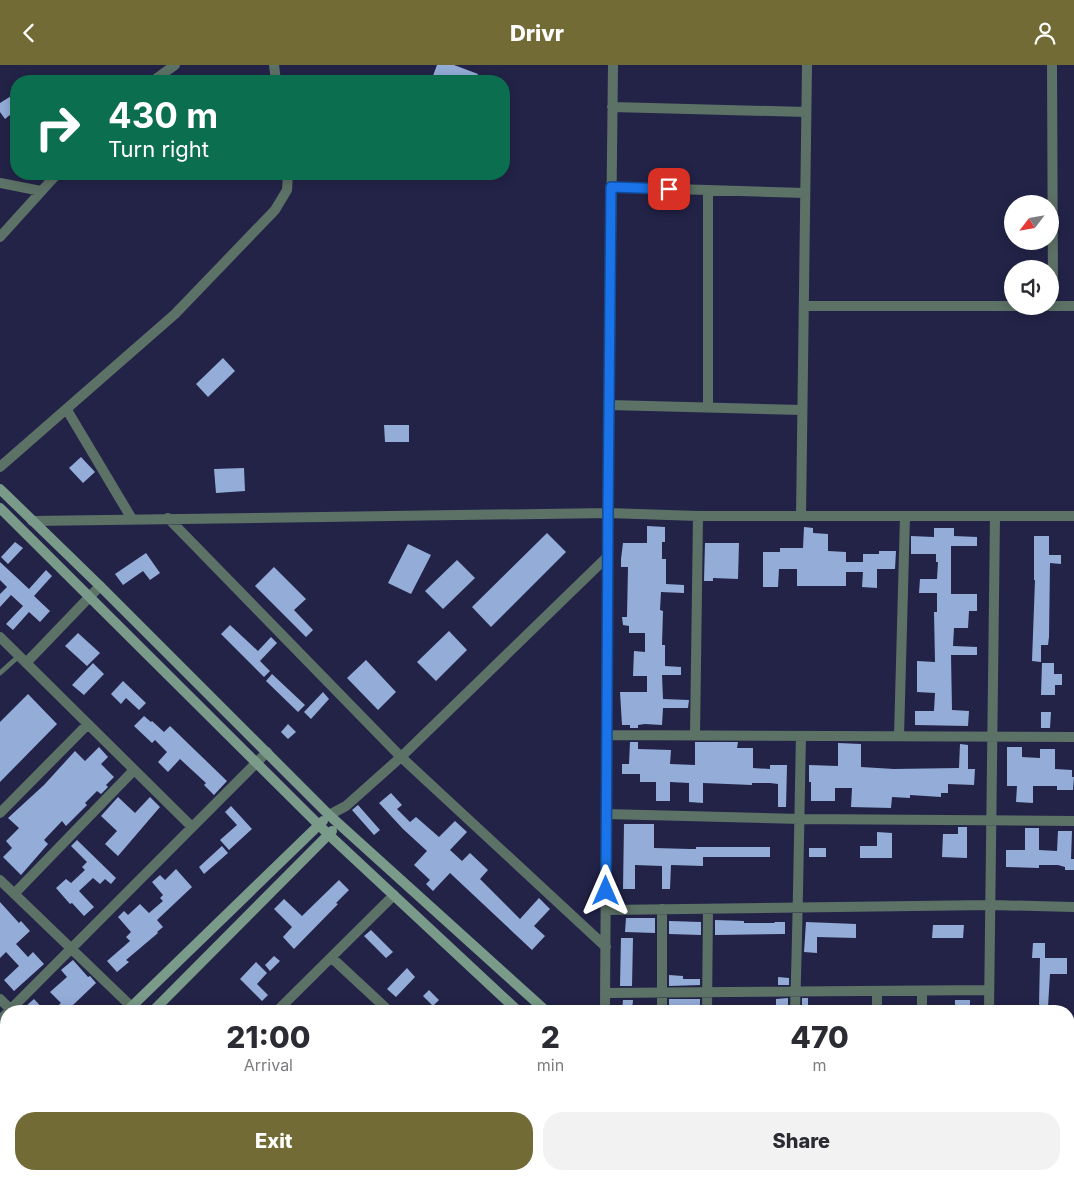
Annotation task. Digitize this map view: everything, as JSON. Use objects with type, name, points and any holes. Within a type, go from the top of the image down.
[{"type":"main road","points":[[0,489],[100,585],[329,815],[539,1005]]},
{"type":"main road","points":[[0,508],[328,834],[512,1005]]},
{"type":"main road","points":[[137,1005],[273,867],[329,815]]},
{"type":"main road","points":[[159,1005],[339,824]]},
{"type":"street","points":[[162,75],[176,65]]},
{"type":"street","points":[[605,1005],[607,557],[613,65]]},
{"type":"street","points":[[801,516],[807,65]]},
{"type":"street","points":[[1052,65],[1052,260]]},
{"type":"street","points":[[612,107],[806,112]]},
{"type":"street","points":[[0,237],[51,180]]},
{"type":"street","points":[[0,467],[175,314],[275,211],[287,190],[288,180]]},
{"type":"street","points":[[0,183],[41,191]]},
{"type":"street","points":[[611,187],[806,193]]},
{"type":"street","points":[[708,190],[708,407]]},
{"type":"street","points":[[804,306],[1004,306]]},
{"type":"street","points":[[1059,306],[1074,306]]},
{"type":"street","points":[[609,405],[802,410]]},
{"type":"street","points":[[67,409],[132,519]]},
{"type":"street","points":[[32,521],[608,513],[698,516],[1074,516]]},
{"type":"street","points":[[695,735],[698,516]]},
{"type":"street","points":[[899,736],[905,516]]},
{"type":"street","points":[[989,1005],[995,517]]},
{"type":"street","points":[[168,518],[401,757],[606,947]]},
{"type":"street","points":[[329,815],[346,806],[401,757],[607,557]]},
{"type":"street","points":[[22,659],[100,585]]},
{"type":"street","points":[[0,637],[192,827]]},
{"type":"street","points":[[0,813],[88,724]]},
{"type":"street","points":[[606,735],[1074,737]]},
{"type":"street","points":[[795,1005],[799,908],[801,736]]},
{"type":"street","points":[[16,1005],[267,752]]},
{"type":"street","points":[[14,894],[134,770]]},
{"type":"street","points":[[339,824],[346,806]]},
{"type":"street","points":[[606,814],[800,819],[1074,821]]},
{"type":"street","points":[[0,881],[127,1005]]},
{"type":"street","points":[[283,1005],[394,895]]},
{"type":"street","points":[[606,910],[991,905],[1074,907]]},
{"type":"street","points":[[662,909],[662,1005]]},
{"type":"street","points":[[707,1005],[708,909]]},
{"type":"street","points":[[332,958],[383,1005]]},
{"type":"street","points":[[605,993],[989,990]]},
{"type":"street","points":[[877,1005],[878,991]]},
{"type":"street","points":[[922,991],[922,1005]]},
{"type":"street","points":[[794,1180],[846,1180]]},
{"type":"lane","points":[[0,673],[22,659]]},
{"type":"building","points":[[437,65],[454,65],[478,74],[478,75],[433,75]]},
{"type":"building","points":[[10,97],[10,115],[5,119],[0,112],[0,103]]},
{"type":"building","points":[[223,358],[235,371],[208,397],[196,384]]},
{"type":"building","points":[[384,425],[409,425],[409,442],[385,442]]},
{"type":"building","points":[[81,457],[95,472],[83,483],[69,468]]},
{"type":"building","points":[[244,468],[245,491],[216,493],[214,469]]},
{"type":"building","points":[[647,526],[665,527],[665,542],[662,542],[662,559],[666,559],[666,584],[684,585],[684,593],[661,592],[660,610],[663,611],[662,645],[665,645],[665,666],[681,667],[681,675],[662,675],[663,699],[689,700],[688,708],[663,708],[662,725],[645,724],[638,725],[638,728],[630,728],[630,725],[622,725],[620,692],[647,692],[647,676],[633,676],[634,651],[645,652],[645,633],[629,633],[629,626],[623,625],[622,617],[627,617],[628,567],[621,567],[621,559],[623,543],[647,543]]},
{"type":"building","points":[[804,527],[813,528],[813,533],[828,534],[828,551],[846,552],[846,562],[863,562],[863,554],[879,554],[879,551],[896,551],[895,569],[877,569],[877,588],[862,587],[863,572],[846,572],[846,586],[797,586],[797,569],[779,569],[778,587],[763,587],[763,552],[780,552],[780,548],[803,548]]},
{"type":"building","points":[[934,528],[954,528],[954,536],[977,537],[977,546],[951,546],[951,594],[977,594],[977,611],[969,611],[968,628],[954,628],[953,646],[977,647],[977,655],[951,655],[952,710],[969,711],[968,726],[915,725],[915,711],[934,711],[935,693],[917,692],[917,661],[935,662],[934,612],[937,612],[937,593],[919,593],[920,579],[937,579],[938,562],[936,562],[936,554],[911,554],[911,536],[934,537]]},
{"type":"building","points":[[547,533],[566,552],[491,627],[472,607]]},
{"type":"building","points":[[1034,536],[1049,536],[1049,555],[1061,555],[1061,564],[1050,563],[1049,637],[1048,645],[1041,645],[1041,662],[1032,661],[1035,580]]},
{"type":"building","points":[[15,542],[23,548],[8,564],[1,557]]},
{"type":"building","points":[[705,543],[739,543],[738,579],[713,578],[713,581],[704,581]]},
{"type":"building","points":[[408,544],[431,555],[411,594],[388,583]]},
{"type":"building","points":[[146,553],[160,573],[150,580],[143,571],[123,585],[115,574]]},
{"type":"building","points":[[457,560],[475,578],[443,609],[425,591]]},
{"type":"building","points":[[0,562],[29,589],[46,570],[52,576],[34,596],[50,611],[40,622],[29,612],[13,630],[6,624],[23,606],[11,595],[0,607],[0,594],[7,587],[0,580]]},
{"type":"building","points":[[274,567],[306,599],[294,610],[313,630],[306,637],[255,586]]},
{"type":"building","points":[[230,625],[258,651],[271,637],[277,643],[260,661],[270,671],[264,677],[221,634]]},
{"type":"building","points":[[449,631],[467,650],[436,681],[417,662]]},
{"type":"building","points":[[78,633],[100,653],[87,666],[65,646]]},
{"type":"building","points":[[366,660],[396,692],[378,710],[347,678]]},
{"type":"building","points":[[93,663],[104,674],[84,695],[72,685]]},
{"type":"building","points":[[1042,663],[1054,663],[1054,674],[1062,674],[1062,685],[1055,685],[1055,695],[1041,695]]},
{"type":"building","points":[[272,674],[305,705],[298,712],[266,681]]},
{"type":"building","points":[[123,681],[146,703],[139,710],[126,698],[121,704],[111,694]]},
{"type":"building","points":[[323,692],[329,699],[311,719],[304,712]]},
{"type":"building","points":[[28,694],[57,724],[0,782],[0,722]]},
{"type":"building","points":[[1041,712],[1051,712],[1050,728],[1041,728]]},
{"type":"building","points":[[144,716],[164,732],[170,726],[227,781],[214,795],[204,785],[206,783],[180,759],[168,772],[158,762],[167,752],[155,740],[152,743],[134,726]]},
{"type":"building","points":[[288,724],[296,732],[288,739],[281,732]]},
{"type":"building","points":[[630,742],[638,742],[638,749],[671,750],[670,764],[695,765],[695,742],[738,742],[737,748],[753,748],[753,768],[770,769],[770,765],[787,765],[786,807],[778,807],[778,784],[770,783],[752,783],[752,785],[703,783],[703,803],[689,802],[689,783],[670,782],[670,801],[656,801],[656,782],[640,782],[640,774],[622,774],[622,764],[629,764]]},
{"type":"building","points":[[838,743],[861,744],[861,767],[894,769],[959,768],[960,744],[968,745],[968,769],[975,769],[974,785],[948,784],[948,793],[941,793],[941,797],[910,795],[910,798],[892,797],[891,808],[851,807],[852,788],[835,788],[835,801],[811,801],[809,765],[838,766]]},
{"type":"building","points":[[99,747],[108,757],[101,764],[114,777],[106,785],[108,787],[101,794],[97,791],[85,803],[87,805],[66,826],[62,821],[44,840],[48,844],[21,875],[3,857],[12,848],[6,841],[19,828],[8,818],[44,785],[75,751],[85,761]]},
{"type":"building","points":[[1007,747],[1022,747],[1022,757],[1040,758],[1040,749],[1055,749],[1055,769],[1072,770],[1072,777],[1074,777],[1073,790],[1057,790],[1057,786],[1033,786],[1033,803],[1016,802],[1017,786],[1007,786]]},
{"type":"building","points":[[391,793],[402,805],[397,809],[410,822],[416,817],[439,837],[455,821],[467,832],[450,850],[462,861],[470,853],[488,870],[480,879],[520,919],[539,898],[550,909],[534,926],[545,936],[532,950],[450,873],[433,891],[426,884],[430,880],[414,865],[427,851],[379,803]]},
{"type":"building","points":[[118,797],[135,813],[150,797],[160,807],[118,856],[105,844],[117,831],[101,816]]},
{"type":"building","points":[[358,805],[380,830],[374,835],[352,810]]},
{"type":"building","points":[[231,806],[252,829],[229,850],[220,840],[237,825],[225,812]]},
{"type":"building","points":[[624,824],[654,824],[654,848],[770,847],[770,857],[703,857],[703,866],[671,865],[670,889],[662,889],[662,866],[635,865],[635,889],[623,889]]},
{"type":"building","points":[[958,827],[967,827],[967,858],[942,857],[943,834],[958,834]]},
{"type":"building","points":[[1025,828],[1039,828],[1039,850],[1057,851],[1058,831],[1072,831],[1071,859],[1074,859],[1074,870],[1065,870],[1065,867],[1058,865],[1039,865],[1039,868],[1006,867],[1006,850],[1025,850]]},
{"type":"building","points":[[877,832],[892,833],[892,858],[860,858],[860,846],[877,846]]},
{"type":"building","points":[[77,840],[116,878],[111,884],[105,879],[100,884],[93,878],[79,891],[94,907],[84,916],[56,888],[66,879],[71,883],[85,870],[82,867],[87,862],[71,846]]},
{"type":"building","points":[[222,846],[228,853],[204,874],[199,867]]},
{"type":"building","points":[[809,848],[826,848],[826,857],[809,857]]},
{"type":"building","points":[[176,869],[192,887],[157,920],[163,927],[158,933],[126,960],[129,962],[117,972],[107,961],[130,941],[126,937],[131,932],[118,917],[124,911],[128,915],[140,904],[149,913],[163,901],[160,898],[163,895],[152,882],[160,875],[165,880]]},
{"type":"building","points":[[339,880],[349,890],[336,903],[338,904],[294,949],[283,937],[292,927],[274,909],[284,899],[302,916]]},
{"type":"building","points":[[0,902],[19,923],[21,921],[30,931],[16,944],[28,957],[33,952],[44,964],[14,991],[4,980],[19,966],[6,952],[0,958]]},
{"type":"building","points":[[626,918],[655,918],[655,933],[625,932]]},
{"type":"building","points":[[715,920],[744,921],[744,923],[785,922],[785,934],[715,935]]},
{"type":"building","points":[[669,921],[701,922],[701,935],[669,934]]},
{"type":"building","points":[[806,922],[856,924],[856,938],[817,937],[817,953],[804,952]]},
{"type":"building","points":[[933,925],[964,925],[963,938],[932,938]]},
{"type":"building","points":[[371,930],[393,952],[386,958],[364,936]]},
{"type":"building","points":[[621,938],[633,938],[632,986],[620,986]]},
{"type":"building","points":[[1033,943],[1045,943],[1045,958],[1067,958],[1067,974],[1050,974],[1048,1005],[1039,1005],[1040,958],[1032,958]]},
{"type":"building","points":[[274,956],[280,961],[270,971],[265,965]]},
{"type":"building","points":[[73,960],[96,983],[73,1005],[59,1005],[61,1003],[50,992],[67,977],[61,970]]},
{"type":"building","points":[[256,962],[267,973],[257,984],[268,995],[262,1001],[240,979]]},
{"type":"building","points":[[407,968],[415,977],[396,997],[387,989]]},
{"type":"building","points":[[669,975],[683,976],[683,979],[700,979],[700,985],[669,986]]},
{"type":"building","points":[[778,977],[789,978],[789,985],[778,985]]},
{"type":"building","points":[[429,990],[439,1000],[432,1005],[423,996]]},
{"type":"building","points":[[788,998],[788,1005],[776,1005],[776,999]]},
{"type":"building","points":[[802,998],[808,998],[808,1005],[802,1005]]},
{"type":"building","points":[[34,999],[40,1005],[27,1005]]},
{"type":"building","points":[[669,999],[700,999],[700,1005],[669,1005]]},
{"type":"building","points":[[623,1000],[633,1000],[633,1005],[623,1005]]},
{"type":"building","points":[[955,1000],[970,1000],[970,1005],[955,1005]]},
{"type":"route","points":[[606,891],[611,187],[669,189]]}]
